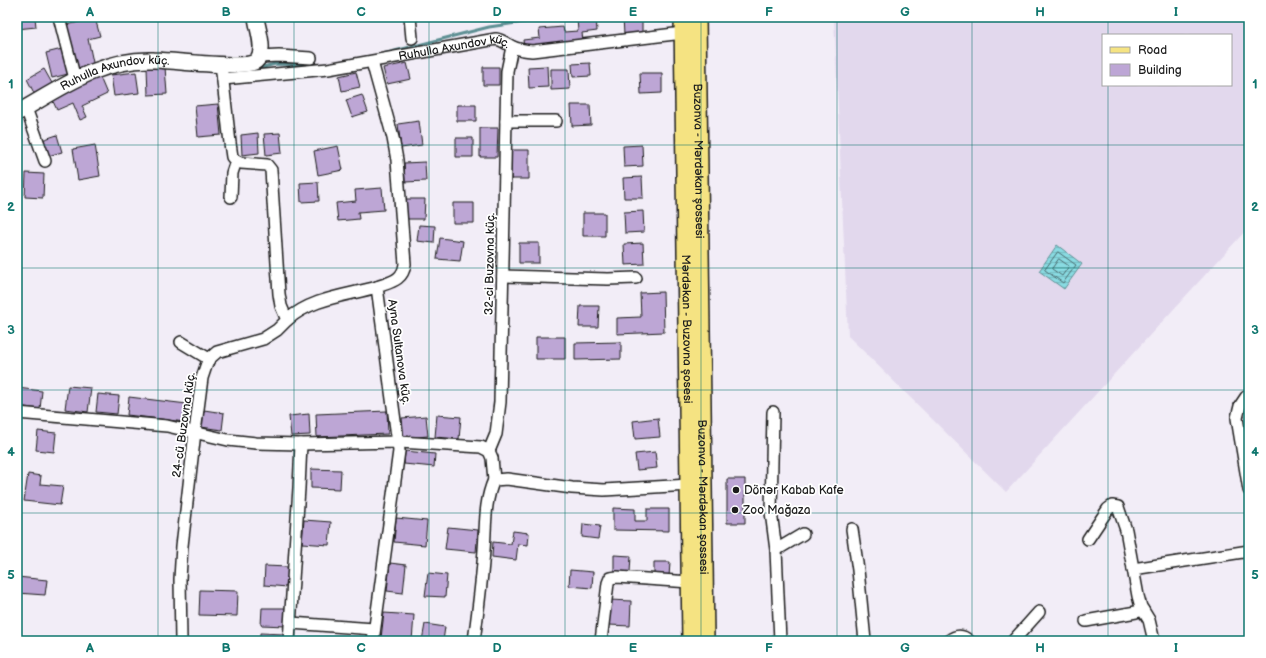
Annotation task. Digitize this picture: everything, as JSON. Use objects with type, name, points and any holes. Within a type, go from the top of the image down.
[{"type":"main road","name":"Buzonva - Mərdəkan şossesi","points":[[697,17],[705,641]]},
{"type":"main road","name":"Mərdəkan - Buzovna şosesi","points":[[683,25],[691,641]]},
{"type":"street","points":[[59,17],[75,79]]},
{"type":"street","points":[[256,17],[261,46],[259,57],[279,56],[311,58]]},
{"type":"street","points":[[410,17],[412,38]]},
{"type":"street","name":"Ruhulla Axundov küç.","points":[[223,79],[328,69],[496,39],[522,50],[532,51],[683,25]]},
{"type":"street","name":"32-ci Buzovna küç.","points":[[489,450],[496,434],[500,402],[507,71],[512,46]]},
{"type":"street","name":"Ruhulla Axundov küç.","points":[[21,110],[75,79],[110,65],[139,60],[251,64],[259,57]]},
{"type":"street","name":"Ayna Sultanova küç.","points":[[372,62],[392,133],[397,160],[405,264],[404,272],[399,278],[377,287],[399,442],[398,464],[373,641]]},
{"type":"street","points":[[221,64],[232,157],[241,163],[267,165],[271,170],[279,294],[281,306],[287,320]]},
{"type":"street","points":[[21,110],[45,161]]},
{"type":"street","points":[[506,121],[556,121]]},
{"type":"street","points":[[231,197],[232,173],[236,161]]},
{"type":"street","points":[[503,276],[608,279],[636,278]]},
{"type":"street","points":[[181,342],[209,359],[221,350],[263,339],[277,330],[303,308],[314,303],[377,287]]},
{"type":"street","name":"24-cü Buzovna küç.","points":[[181,641],[181,561],[202,378],[209,359]]},
{"type":"street","points":[[1246,396],[1240,406],[1237,418],[1249,490]]},
{"type":"street","points":[[772,412],[771,512],[776,550],[780,641]]},
{"type":"street","points":[[17,413],[167,426],[212,437],[256,443],[301,444],[399,442],[481,447],[489,450],[492,458],[494,480],[487,503],[484,558],[474,641]]},
{"type":"street","points":[[289,641],[301,444]]},
{"type":"street","points":[[494,480],[507,479],[572,488],[604,490],[689,485]]},
{"type":"street","points":[[1088,539],[1108,509],[1112,506],[1118,507],[1126,530],[1138,596],[1143,610],[1149,620],[1154,641]]},
{"type":"street","points":[[852,528],[865,641]]},
{"type":"street","points":[[776,550],[803,534]]},
{"type":"street","points":[[1133,569],[1249,551]]},
{"type":"street","points":[[601,641],[608,583],[610,578],[617,577],[690,582]]},
{"type":"street","points":[[1086,621],[1143,610]]},
{"type":"street","points":[[1013,641],[1039,612]]},
{"type":"street","points":[[291,623],[374,629]]},
{"type":"street","points":[[948,641],[955,636],[965,637],[969,641]]},
{"type":"shaded area","points":[[834,17],[1249,17],[1249,227],[1006,492],[848,336]]},
{"type":"water","points":[[1057,245],[1082,264],[1064,289],[1039,271]]},
{"type":"building","points":[[17,17],[35,17],[36,27],[17,29]]},
{"type":"building","points":[[596,17],[597,31],[582,33],[583,41],[524,47],[523,40],[540,38],[539,29],[563,27],[564,32],[578,31],[577,19]]},
{"type":"building","points":[[623,17],[642,17],[642,34],[624,35]]},
{"type":"building","points":[[95,18],[100,36],[88,39],[94,67],[78,70],[67,25]]},
{"type":"building","points":[[62,49],[68,74],[52,78],[46,53]]},
{"type":"building","points":[[407,63],[411,79],[387,84],[383,68]]},
{"type":"building","points":[[590,63],[591,76],[573,77],[572,64]]},
{"type":"building","points":[[547,66],[548,87],[529,88],[528,67]]},
{"type":"building","points":[[165,67],[167,94],[148,95],[147,68]]},
{"type":"building","points":[[483,67],[499,67],[499,85],[483,85]]},
{"type":"building","points":[[44,69],[53,85],[35,95],[27,79]]},
{"type":"building","points":[[551,69],[569,69],[570,89],[551,90]]},
{"type":"building","points":[[136,72],[139,93],[114,96],[111,75]]},
{"type":"building","points":[[356,72],[360,87],[342,91],[339,76]]},
{"type":"building","points":[[640,73],[662,73],[662,93],[641,94]]},
{"type":"building","points":[[99,75],[107,94],[82,106],[87,117],[80,120],[73,103],[57,110],[51,97]]},
{"type":"building","points":[[362,95],[368,112],[352,117],[346,100]]},
{"type":"building","points":[[218,104],[221,135],[198,137],[195,106]]},
{"type":"building","points":[[457,105],[476,105],[476,121],[457,121]]},
{"type":"building","points":[[571,105],[590,105],[591,125],[572,126]]},
{"type":"building","points":[[419,121],[422,145],[401,148],[398,124]]},
{"type":"building","points":[[480,128],[498,128],[497,157],[480,157]]},
{"type":"building","points":[[258,133],[259,153],[242,155],[241,135]]},
{"type":"building","points":[[280,133],[282,153],[266,155],[264,134]]},
{"type":"building","points":[[57,135],[62,152],[48,156],[42,140]]},
{"type":"building","points":[[456,138],[473,138],[473,157],[456,157]]},
{"type":"building","points":[[95,145],[100,176],[78,180],[73,149]]},
{"type":"building","points":[[642,145],[643,166],[624,167],[623,146]]},
{"type":"building","points":[[338,146],[343,170],[318,175],[314,151]]},
{"type":"building","points":[[511,150],[529,150],[529,179],[511,179]]},
{"type":"building","points":[[425,162],[426,181],[405,182],[404,163]]},
{"type":"building","points":[[26,173],[44,174],[43,198],[25,197]]},
{"type":"building","points":[[642,177],[643,198],[624,198],[623,178]]},
{"type":"building","points":[[318,182],[319,201],[301,202],[300,183]]},
{"type":"building","points":[[382,188],[384,210],[358,212],[359,219],[338,221],[336,203],[356,201],[355,190]]},
{"type":"building","points":[[406,199],[425,199],[424,219],[406,219]]},
{"type":"building","points":[[453,203],[474,203],[474,223],[453,223]]},
{"type":"building","points":[[643,211],[644,232],[625,233],[624,212]]},
{"type":"building","points":[[583,213],[605,213],[605,236],[583,236]]},
{"type":"building","points":[[419,225],[435,226],[434,243],[417,241]]},
{"type":"building","points":[[440,238],[463,241],[460,261],[437,259]]},
{"type":"building","points":[[519,243],[539,243],[539,263],[519,263]]},
{"type":"building","points":[[643,243],[644,264],[625,265],[624,244]]},
{"type":"building","points":[[663,292],[664,332],[617,334],[617,318],[641,317],[640,293]]},
{"type":"building","points":[[580,306],[599,306],[598,327],[579,327]]},
{"type":"building","points":[[536,337],[565,337],[565,359],[536,359]]},
{"type":"building","points":[[621,342],[621,359],[575,360],[575,343]]},
{"type":"building","points":[[68,386],[91,388],[88,412],[65,409]]},
{"type":"building","points":[[17,388],[42,391],[40,409],[17,406]]},
{"type":"building","points":[[98,394],[119,396],[117,414],[96,412]]},
{"type":"building","points":[[129,397],[187,404],[185,422],[127,415]]},
{"type":"building","points":[[204,410],[224,413],[222,430],[201,427]]},
{"type":"building","points":[[387,411],[388,434],[317,437],[316,414]]},
{"type":"building","points":[[309,414],[310,435],[291,436],[289,416]]},
{"type":"building","points":[[437,415],[461,417],[459,439],[435,437]]},
{"type":"building","points":[[426,416],[428,436],[404,438],[402,418]]},
{"type":"building","points":[[658,418],[660,437],[635,439],[633,421]]},
{"type":"building","points":[[38,431],[56,433],[54,452],[36,450]]},
{"type":"building","points":[[405,451],[435,454],[434,467],[404,464]]},
{"type":"building","points":[[655,452],[657,468],[637,470],[635,454]]},
{"type":"building","points":[[311,469],[341,470],[340,489],[311,488]]},
{"type":"building","points":[[28,474],[41,476],[40,484],[63,486],[60,505],[24,501]]},
{"type":"building","points":[[727,479],[745,479],[745,523],[727,523]]},
{"type":"building","points":[[613,508],[635,509],[635,521],[647,521],[647,509],[669,509],[669,531],[613,530]]},
{"type":"building","points":[[396,518],[427,521],[425,545],[394,542]]},
{"type":"building","points":[[304,520],[331,522],[329,545],[302,543]]},
{"type":"building","points":[[583,524],[600,526],[598,539],[582,537]]},
{"type":"building","points":[[448,527],[478,530],[476,552],[445,549]]},
{"type":"building","points":[[513,531],[529,533],[528,545],[518,544],[516,560],[492,557],[493,542],[511,544]]},
{"type":"building","points":[[614,555],[631,556],[630,572],[614,571]]},
{"type":"building","points":[[654,562],[670,562],[669,577],[654,576]]},
{"type":"building","points":[[390,563],[406,565],[403,593],[387,591]]},
{"type":"building","points":[[265,566],[288,567],[287,587],[264,585]]},
{"type":"building","points":[[570,570],[593,572],[592,588],[569,586]]},
{"type":"building","points":[[428,573],[447,575],[445,597],[425,596]]},
{"type":"building","points":[[17,577],[47,580],[45,595],[17,593]]},
{"type":"building","points":[[200,590],[238,591],[237,616],[199,615]]},
{"type":"building","points":[[610,600],[631,601],[630,626],[609,625]]},
{"type":"building","points":[[262,608],[286,608],[286,626],[261,625]]},
{"type":"building","points":[[384,613],[414,615],[412,641],[381,638]]},
{"type":"building","points":[[425,624],[445,627],[443,641],[422,641]]},
{"type":"building","points":[[260,633],[284,634],[284,641],[260,641]]},
{"type":"building","points":[[576,638],[592,641],[575,641]]},
{"type":"waterway","points":[[383,54],[489,27],[557,17]]},
{"type":"waterway","points":[[252,70],[275,64],[318,65]]},
{"type":"place","name":"Dönər Kabab Kafe","points":[[736,490]]},
{"type":"place","name":"Zoo Mağaza","points":[[735,510]]}]
